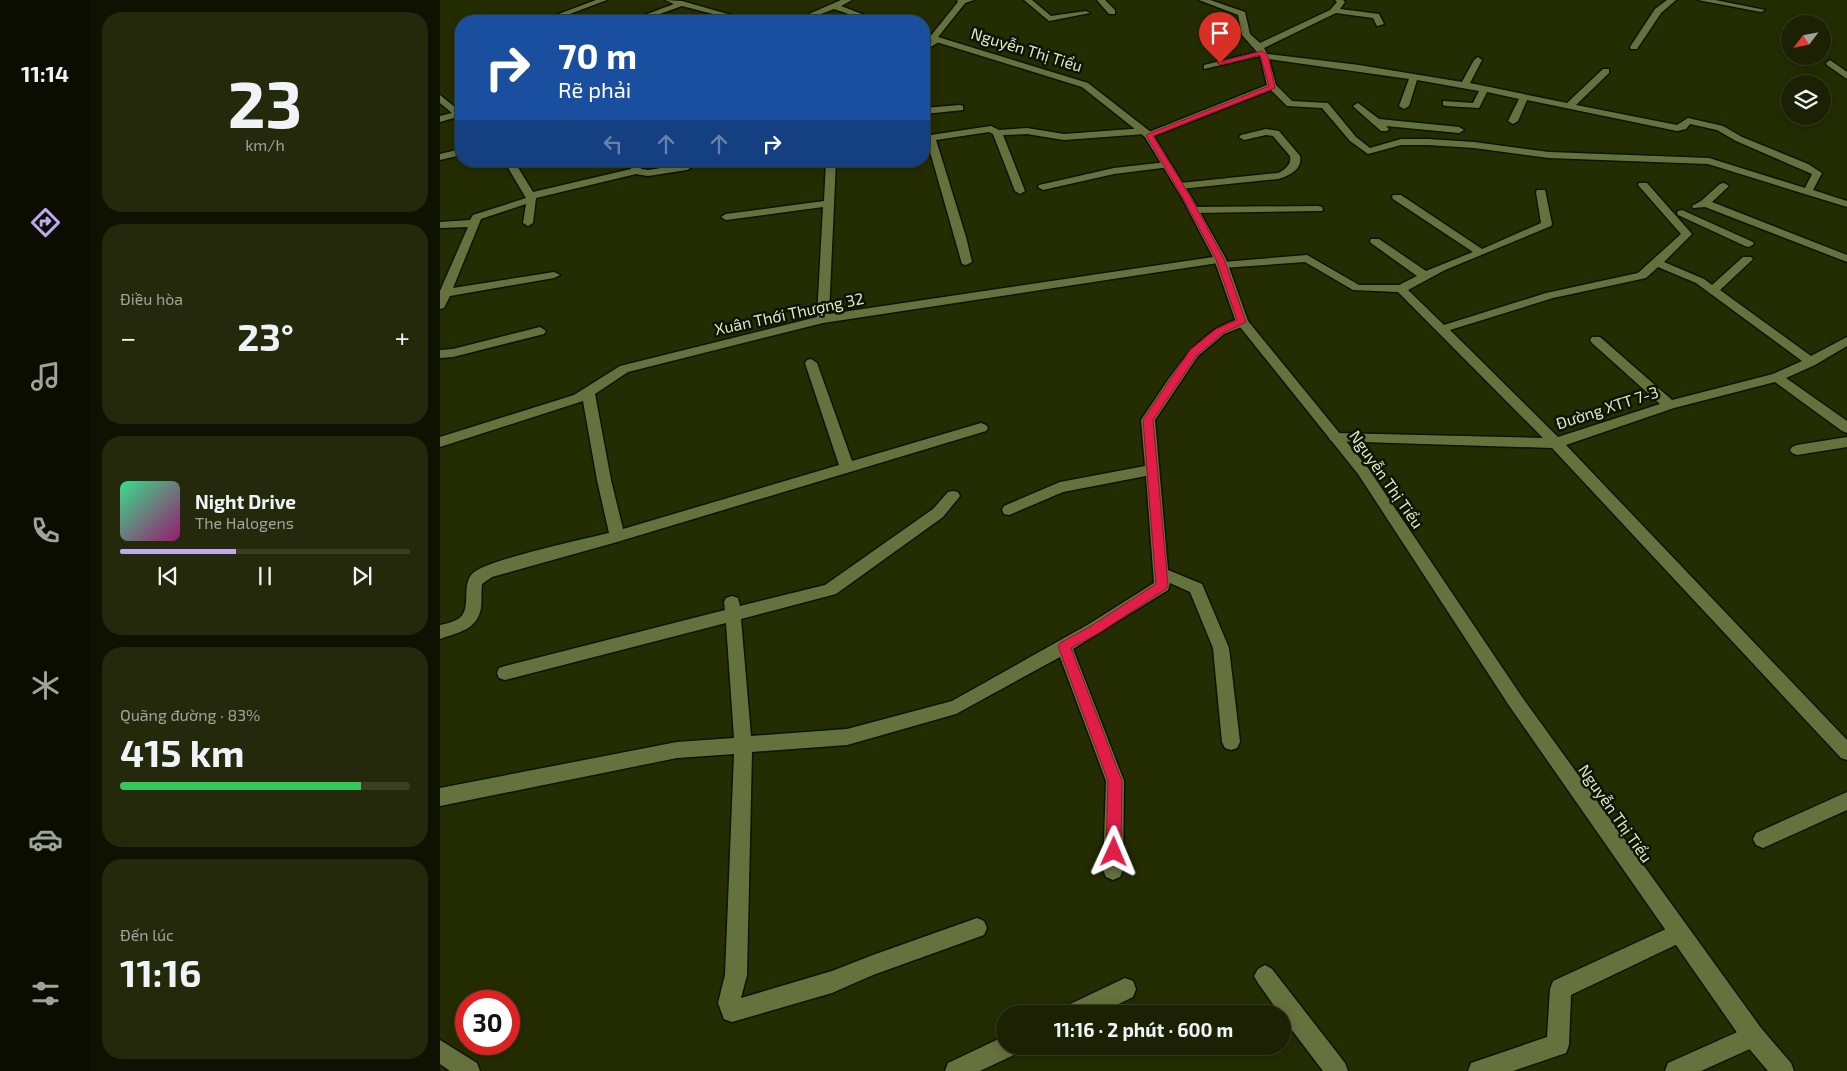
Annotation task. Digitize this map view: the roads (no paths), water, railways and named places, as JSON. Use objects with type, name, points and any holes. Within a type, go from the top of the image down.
[{"type":"street","points":[[561,15],[603,0]]},
{"type":"street","points":[[669,0],[725,15]]},
{"type":"street","points":[[811,15],[848,0]]},
{"type":"street","points":[[1028,0],[1049,19],[1086,13]]},
{"type":"street","points":[[1101,0],[1112,12]]},
{"type":"street","points":[[1203,0],[1242,14],[1246,35],[1262,52],[1272,86],[1290,104],[1325,105],[1353,139],[1368,151],[1401,142],[1428,142],[1474,145],[1549,155],[1709,161],[1847,204]]},
{"type":"street","points":[[1207,67],[1262,52],[1334,10],[1341,2],[1339,0]]},
{"type":"street","points":[[1634,47],[1658,11],[1672,0]]},
{"type":"street","points":[[1702,0],[1761,10]]},
{"type":"street","points":[[1738,6],[1745,0]]},
{"type":"street","name":"Nguyễn Thị Tiểu","points":[[964,1],[933,38],[1085,85],[1147,133],[1194,210],[1221,262],[1242,322],[1363,471],[1516,702],[1753,1036],[1783,1071]]},
{"type":"street","points":[[650,15],[682,4]]},
{"type":"street","points":[[834,6],[859,15]]},
{"type":"street","points":[[1334,10],[1376,16],[1380,24]]},
{"type":"street","points":[[930,45],[938,40]]},
{"type":"street","points":[[1262,52],[1465,84],[1677,128],[1683,127],[1688,121],[1720,128],[1817,173],[1808,191]]},
{"type":"street","points":[[1465,84],[1478,60]]},
{"type":"street","points":[[1831,64],[1847,76]]},
{"type":"street","points":[[1569,106],[1606,71]]},
{"type":"street","points":[[1404,106],[1414,76]]},
{"type":"street","points":[[930,138],[991,129],[998,133],[1027,131],[1064,136],[1147,133],[1272,86]]},
{"type":"street","points":[[1446,103],[1476,106],[1485,88]]},
{"type":"street","points":[[1512,121],[1524,96]]},
{"type":"street","points":[[440,98],[455,111]]},
{"type":"street","points":[[1358,106],[1401,142]]},
{"type":"street","points":[[930,111],[960,108]]},
{"type":"street","points":[[440,119],[455,116]]},
{"type":"street","points":[[1377,122],[1459,130]]},
{"type":"street","points":[[1180,186],[1278,176],[1288,172],[1296,160],[1295,156],[1276,133],[1270,132],[1244,137]]},
{"type":"street","points":[[998,133],[1020,191]]},
{"type":"street","points":[[930,147],[961,237],[966,262]]},
{"type":"street","points":[[440,157],[455,153]]},
{"type":"street","points":[[1043,186],[1114,171],[1167,165]]},
{"type":"street","points":[[513,167],[532,198],[528,223]]},
{"type":"street","points":[[440,305],[477,217],[633,167]]},
{"type":"street","points":[[638,167],[648,173],[687,167]]},
{"type":"street","points":[[823,319],[831,167]]},
{"type":"street","points":[[1643,185],[1678,216],[1750,244]]},
{"type":"street","points":[[1678,216],[1705,203],[1724,186]]},
{"type":"street","points":[[1541,192],[1547,224],[1441,268],[1401,289],[1556,443],[1847,752]]},
{"type":"street","points":[[1397,197],[1481,253]]},
{"type":"street","points":[[726,217],[829,203]]},
{"type":"street","points":[[1705,203],[1847,259]]},
{"type":"street","points":[[1194,210],[1318,209]]},
{"type":"street","points":[[1442,329],[1550,295],[1642,276],[1655,262],[1685,238],[1687,234],[1678,216]]},
{"type":"street","points":[[440,226],[475,223]]},
{"type":"street","points":[[1375,241],[1425,276]]},
{"type":"street","name":"Xuân Thới Thượng 32","points":[[440,442],[579,398],[624,369],[823,319],[1221,262],[1307,258],[1357,288],[1401,289]]},
{"type":"street","points":[[1713,290],[1747,259]]},
{"type":"street","points":[[1655,262],[1700,282],[1713,290],[1811,362]]},
{"type":"street","points":[[445,293],[554,274]]},
{"type":"street","points":[[440,797],[677,750],[847,737],[956,707],[1095,629],[1162,586],[1148,420],[1194,352],[1220,331],[1242,322]]},
{"type":"street","points":[[440,354],[453,353],[540,331]]},
{"type":"street","points":[[1596,340],[1670,405]]},
{"type":"street","name":"Đường XTT 7-3","points":[[1336,438],[1556,443],[1670,405],[1777,378],[1811,362],[1847,341]]},
{"type":"street","points":[[811,363],[846,468]]},
{"type":"street","points":[[1777,378],[1847,428]]},
{"type":"street","points":[[588,392],[604,480],[617,536]]},
{"type":"street","points":[[440,632],[464,624],[470,618],[474,582],[480,574],[617,536],[981,428]]},
{"type":"street","points":[[1797,450],[1847,442]]},
{"type":"street","points":[[1009,510],[1060,487],[1152,470]]},
{"type":"street","points":[[505,673],[733,609],[830,590],[938,512],[954,496]]},
{"type":"street","points":[[1160,573],[1196,588],[1221,648],[1231,742]]},
{"type":"street","points":[[733,609],[743,745],[736,975],[729,1003],[732,1011],[832,982],[977,928]]},
{"type":"street","points":[[1064,646],[1115,781],[1114,870]]},
{"type":"street","points":[[1764,839],[1847,801]]},
{"type":"street","points":[[1479,1071],[1558,1045],[1561,989],[1680,933]]},
{"type":"street","points":[[1265,976],[1337,1071]]},
{"type":"street","points":[[1092,1005],[1125,989]]},
{"type":"street","points":[[1676,1071],[1753,1036]]},
{"type":"street","points":[[440,1051],[469,1071]]},
{"type":"street","points":[[956,1071],[981,1066],[996,1055]]}]
